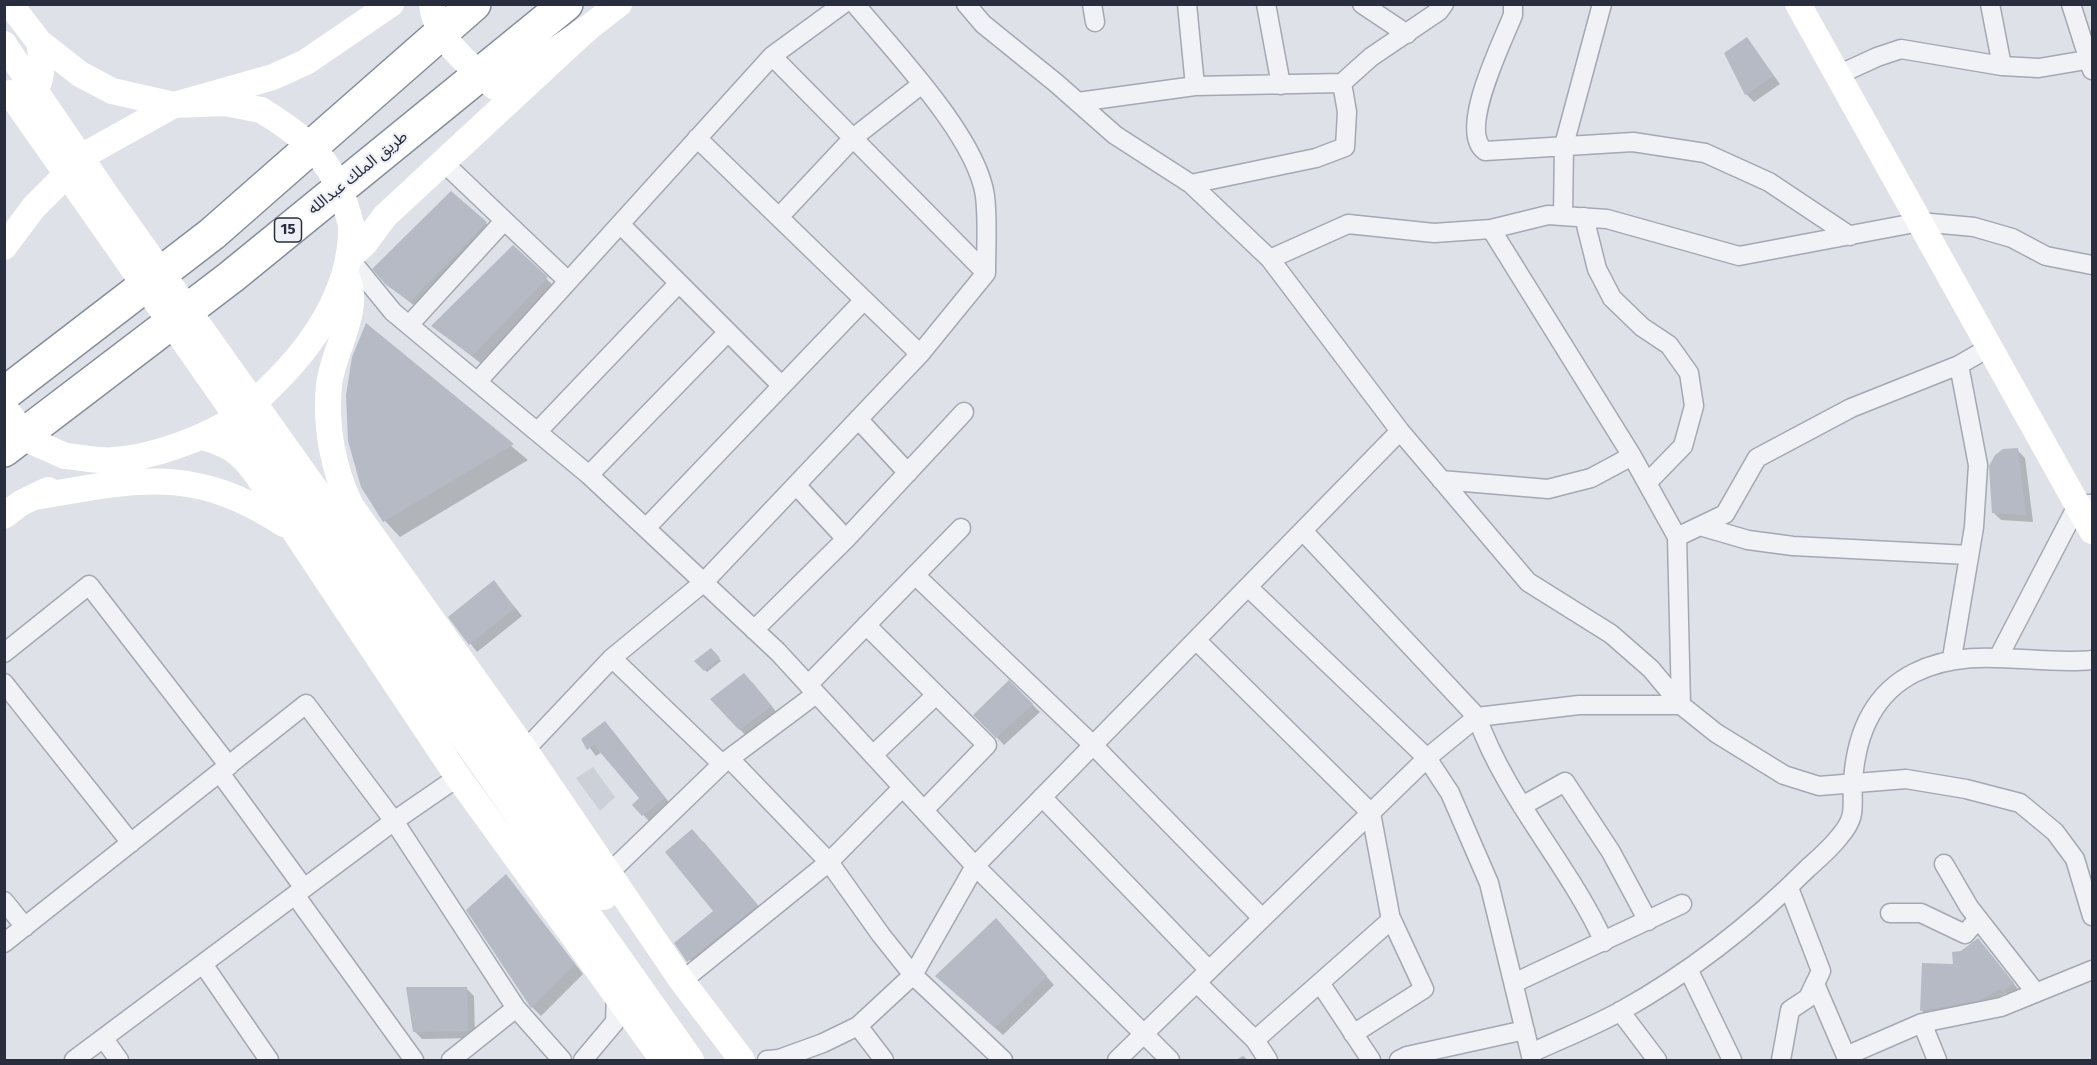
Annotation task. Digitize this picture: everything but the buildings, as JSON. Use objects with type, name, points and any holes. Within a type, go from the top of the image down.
[{"type":"highway","points":[[4,394],[212,234],[474,4]]},
{"type":"highway","name":"طريق الملك عبدالله","points":[[4,450],[231,276],[566,4]]},
{"type":"main road","points":[[10,4],[39,42],[80,74],[112,91],[174,105],[225,103],[261,110],[286,126],[321,156],[344,195],[351,225],[347,265],[351,290],[350,309],[329,385],[334,465],[351,507],[525,750],[682,981],[742,1060]]},
{"type":"main road","points":[[4,247],[33,207],[88,153],[174,105],[273,77],[306,62],[391,4]]},
{"type":"main road","points":[[432,4],[434,19],[465,62],[495,87],[513,79],[620,4]]},
{"type":"main road","points":[[1798,4],[1990,347],[2085,504],[2092,531]]},
{"type":"main road","points":[[4,516],[34,497],[114,461],[202,437],[241,415],[289,370],[312,340],[347,265],[385,216],[588,28]]},
{"type":"main road","points":[[4,44],[12,89],[22,101],[36,90],[41,76],[39,42]]},
{"type":"main road","points":[[12,89],[109,199],[283,463],[691,1060]]},
{"type":"main road","points":[[4,407],[29,440],[65,456],[114,461]]},
{"type":"main road","points":[[202,437],[230,446],[241,454],[295,531],[458,777],[663,1060]]},
{"type":"main road","points":[[277,506],[270,469],[273,460],[284,451],[295,446],[308,450],[334,465]]},
{"type":"main road","points":[[283,463],[721,1060]]},
{"type":"main road","points":[[34,497],[146,480],[182,482],[203,486],[253,504],[295,531]]},
{"type":"street","points":[[478,381],[772,56],[818,11],[843,4]]},
{"type":"street","points":[[525,750],[612,658],[704,582],[920,354],[986,273],[985,194],[966,146],[922,84],[855,4]]},
{"type":"street","points":[[966,4],[983,24],[1115,135],[1191,184],[1270,259],[1400,431],[1528,582],[1611,634],[1651,669],[1681,705],[1716,733],[1784,775],[1819,786],[1906,779],[1966,789],[2020,803],[2055,832],[2075,859],[2092,916]]},
{"type":"street","points":[[1187,4],[1195,86]]},
{"type":"street","points":[[1266,4],[1281,85]]},
{"type":"street","points":[[1362,4],[1407,34]]},
{"type":"street","points":[[1391,23],[1395,4]]},
{"type":"street","points":[[1078,102],[1195,86],[1341,83],[1371,57],[1407,34],[1444,4]]},
{"type":"street","points":[[1513,4],[1513,15],[1480,100],[1475,135],[1478,146],[1485,151],[1633,142],[1706,153],[1769,182],[1850,236]]},
{"type":"street","points":[[1563,216],[1564,145],[1602,4]]},
{"type":"street","points":[[1990,4],[2002,66]]},
{"type":"street","points":[[1838,75],[1901,49],[2002,66],[2039,68],[2092,63],[2070,4]]},
{"type":"street","points":[[772,56],[986,273]]},
{"type":"street","points":[[1191,184],[1316,158],[1345,147],[1347,112],[1341,83]]},
{"type":"street","points":[[779,217],[853,138],[922,84]]},
{"type":"street","points":[[697,138],[920,354]]},
{"type":"street","points":[[443,162],[568,281]]},
{"type":"street","points":[[1270,259],[1348,224],[1434,233],[1491,229],[1548,215],[1606,219],[1739,256],[1920,222],[1974,227],[2012,238],[2046,256],[2092,266]]},
{"type":"street","points":[[1584,218],[1597,269],[1612,298],[1642,327],[1668,345],[1689,373],[1694,406],[1683,446],[1647,483]]},
{"type":"street","points":[[409,325],[504,221]]},
{"type":"street","points":[[620,224],[782,386]]},
{"type":"street","points":[[1491,229],[1632,456],[1677,537],[1681,705]]},
{"type":"street","points":[[347,265],[393,312],[589,475],[754,630],[812,689],[975,866],[1170,1060]]},
{"type":"street","points":[[538,431],[679,283]]},
{"type":"street","points":[[646,528],[864,300]]},
{"type":"street","points":[[589,475],[728,332]]},
{"type":"street","points":[[1677,537],[1725,514],[1757,458],[1851,408],[1959,365],[1990,347]]},
{"type":"street","points":[[1952,658],[1969,555],[1978,465],[1959,365]]},
{"type":"street","points":[[754,630],[846,539],[964,412]]},
{"type":"street","points":[[858,419],[908,473]]},
{"type":"street","points":[[767,1060],[779,1059],[823,1043],[858,1026],[913,975],[975,866],[1400,431]]},
{"type":"street","points":[[1441,480],[1548,489],[1591,478],[1632,456]]},
{"type":"street","points":[[796,485],[846,539]]},
{"type":"street","points":[[1999,656],[2085,504]]},
{"type":"street","points":[[1700,526],[1748,540],[1793,546],[1969,555]]},
{"type":"street","points":[[609,873],[726,761],[812,689],[866,625],[961,528]]},
{"type":"street","points":[[1303,531],[1477,717],[1488,749],[1522,806],[1586,903],[1604,942]]},
{"type":"street","points":[[915,575],[1093,745],[1262,918]]},
{"type":"street","points":[[4,653],[89,585],[224,769],[300,892],[414,1060]]},
{"type":"street","points":[[1248,587],[1427,758],[1450,793],[1490,883],[1531,1057],[1620,1011],[1688,969],[1789,888],[1841,836],[1854,815],[1852,783],[1858,738],[1878,701],[1913,673],[1952,658],[1999,656],[2064,663],[2092,660]]},
{"type":"street","points":[[866,625],[987,745],[924,810]]},
{"type":"street","points":[[1196,639],[1371,813],[1390,916],[1424,989],[1353,1034]]},
{"type":"street","points":[[612,658],[726,761],[828,862],[880,935],[913,975],[1003,1060]]},
{"type":"street","points":[[4,683],[132,843]]},
{"type":"street","points":[[873,755],[936,695]]},
{"type":"street","points":[[4,943],[306,704],[394,821],[516,1008],[562,1060]]},
{"type":"street","points":[[1117,1060],[1427,758],[1477,717],[1579,705],[1681,705]]},
{"type":"street","points":[[74,1060],[394,821],[458,777]]},
{"type":"street","points":[[1522,806],[1566,782],[1611,852],[1648,921]]},
{"type":"street","points":[[682,981],[828,862],[902,788]]},
{"type":"street","points":[[1042,797],[1203,976],[1268,1060]]},
{"type":"street","points":[[1944,864],[1978,919],[2037,993]]},
{"type":"street","points":[[1781,1060],[1790,1010],[1808,998],[1821,971],[1789,888]]},
{"type":"street","points":[[4,901],[25,927]]},
{"type":"street","points":[[1514,983],[1682,904]]},
{"type":"street","points":[[1890,913],[1921,913],[1965,934],[1978,919]]},
{"type":"street","points":[[1254,1040],[1391,920],[1390,916]]},
{"type":"street","points":[[203,964],[269,1060]]},
{"type":"street","points":[[1688,969],[1732,1060]]},
{"type":"street","points":[[1815,984],[1846,1056],[1922,1023],[2001,1007],[2092,970]]},
{"type":"street","points":[[1320,984],[1371,1060]]},
{"type":"street","points":[[583,1060],[615,1022],[616,993]]},
{"type":"street","points":[[451,1060],[516,1008]]},
{"type":"street","points":[[1620,1011],[1657,1060]]},
{"type":"street","points":[[1922,1023],[1937,1060]]},
{"type":"street","points":[[858,1026],[884,1060]]},
{"type":"street","points":[[1405,1059],[1525,1030]]},
{"type":"street","points":[[104,1039],[119,1060]]},
{"type":"street","points":[[804,1060],[823,1043]]},
{"type":"shaded area","points":[[593,767],[615,797],[600,811],[576,778]]}]
